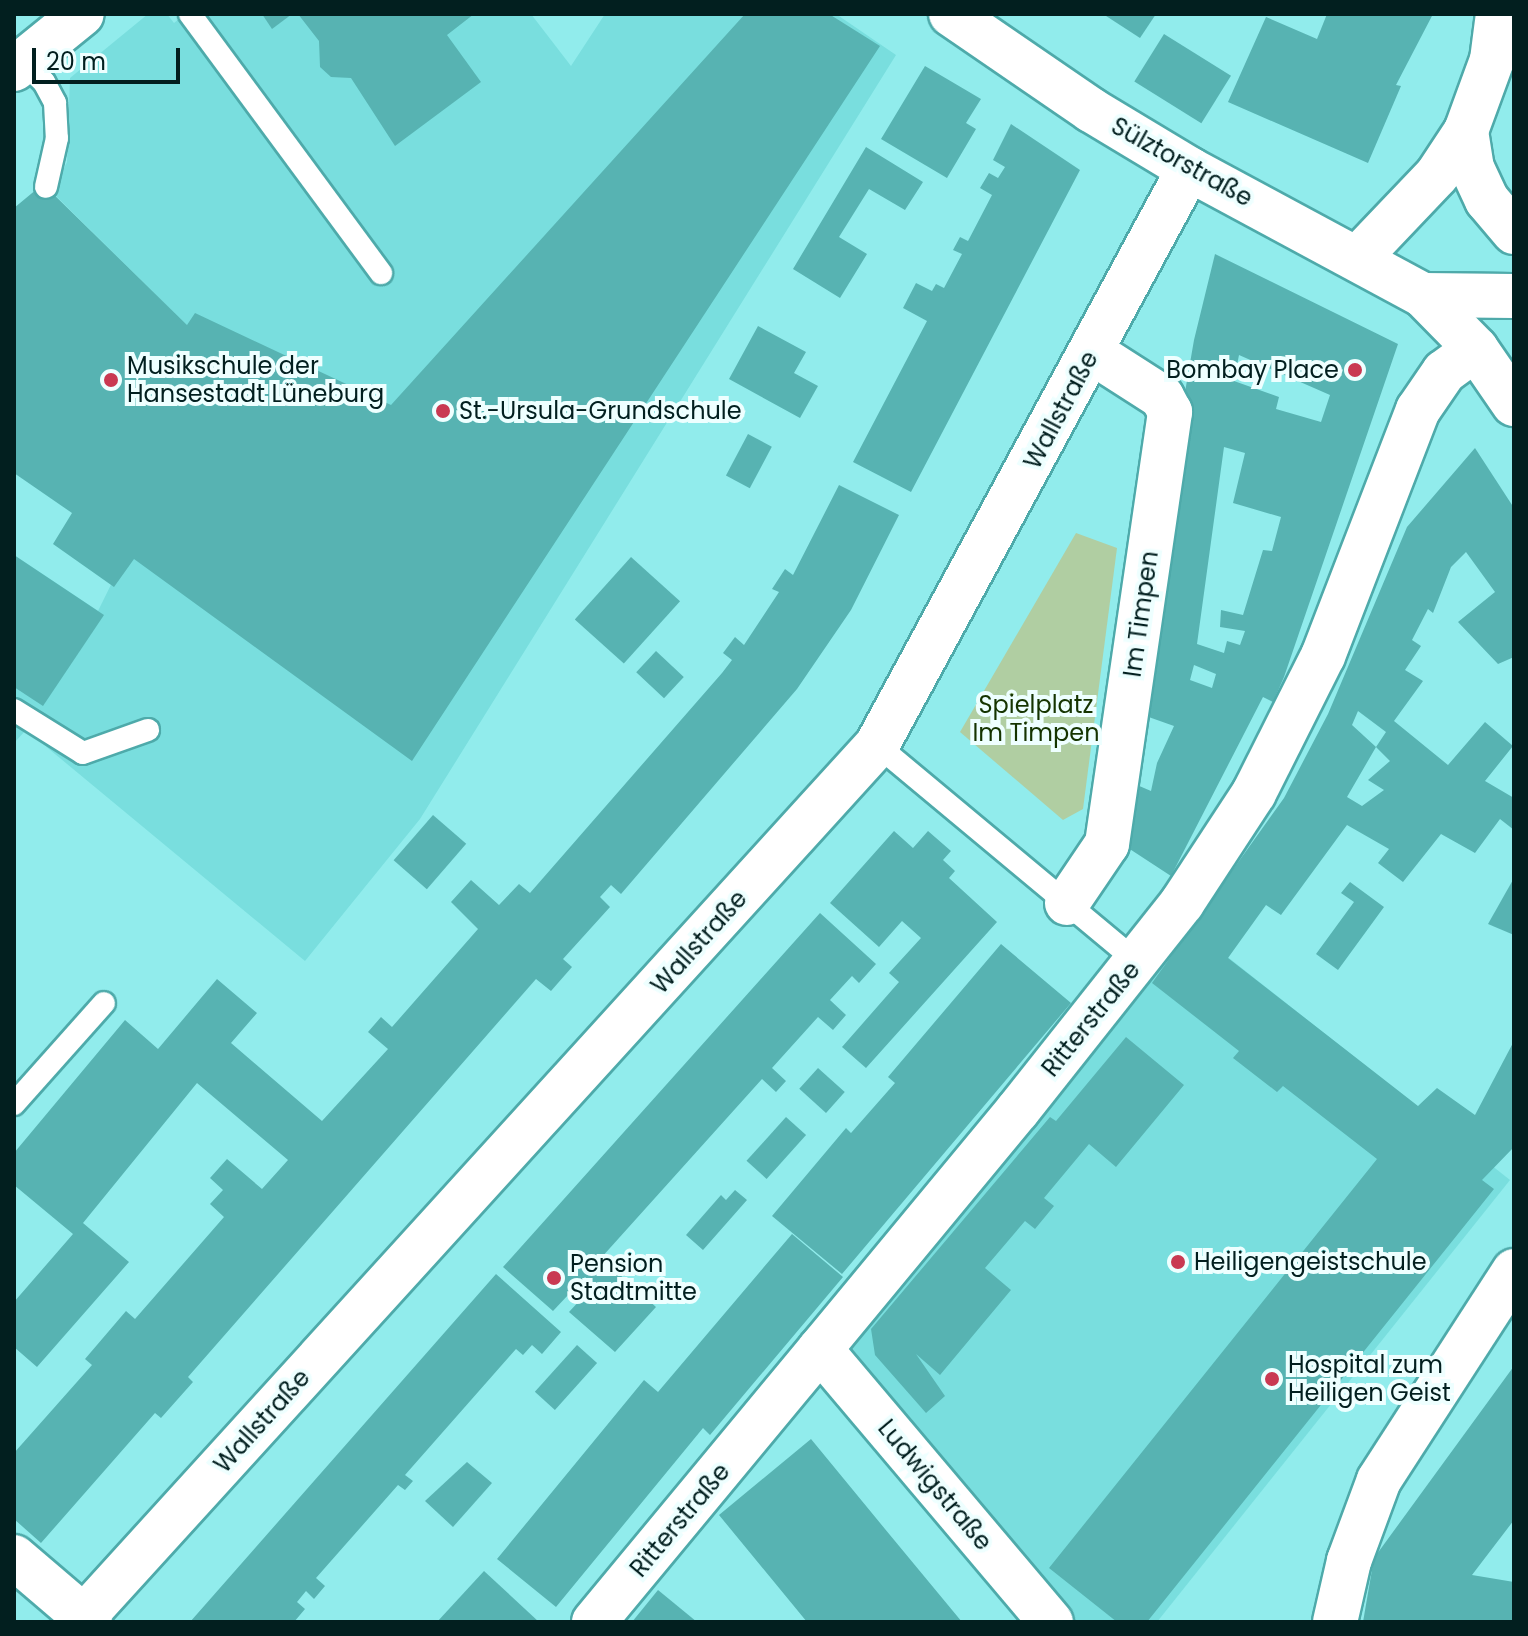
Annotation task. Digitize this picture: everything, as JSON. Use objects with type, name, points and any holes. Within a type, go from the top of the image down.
[{"type":"street","points":[[19,65],[82,14]]},
{"type":"street","name":"Sülztorstraße","points":[[951,14],[1091,110],[1189,169],[1359,257],[1423,295],[1476,349],[1514,404]]},
{"type":"street","points":[[1359,257],[1437,175],[1466,131],[1492,60],[1498,14]]},
{"type":"street","points":[[1466,131],[1472,168],[1508,228]]},
{"type":"street","name":"Wallstraße","points":[[84,1620],[877,745],[1189,169]]},
{"type":"street","points":[[1423,295],[1514,296]]},
{"type":"street","name":"Ritterstraße","points":[[594,1622],[1137,962],[1254,793],[1323,656],[1418,410],[1444,372],[1476,349]]},
{"type":"street","name":"Im Timpen","points":[[1067,903],[1107,844],[1170,412],[1162,397],[1092,352]]},
{"type":"street","points":[[1335,1622],[1349,1561],[1379,1480],[1514,1271]]},
{"type":"street","name":"Ludwigstraße","points":[[820,1349],[1051,1622]]},
{"type":"street","points":[[14,1557],[84,1620]]},
{"type":"lane","points":[[190,14],[381,273]]},
{"type":"lane","points":[[19,65],[44,82],[55,103],[57,138],[46,187]]},
{"type":"lane","points":[[14,710],[83,753],[148,730]]},
{"type":"lane","points":[[877,745],[1137,962]]},
{"type":"lane","points":[[14,1104],[104,1003]]},
{"type":"shaded area","name":"St.-Ursula-Grundschule","points":[[148,14],[167,14],[174,23],[185,14],[531,14],[571,66],[605,14],[836,14],[896,55],[420,819],[305,961],[26,730],[14,743],[14,555],[98,611],[222,360],[52,192],[67,162],[70,78]]},
{"type":"shaded area","name":"Heiligengeistschule","points":[[1186,924],[1510,1180],[1157,1622],[1077,1622],[844,1344]]},
{"type":"green space","name":"Spielplatz Im Timpen","points":[[1076,533],[1117,548],[1083,809],[1063,820],[960,732]]},
{"type":"building","points":[[262,14],[292,14],[272,29]]},
{"type":"building","points":[[298,14],[474,14],[447,35],[481,82],[395,146],[351,78],[331,77],[320,67],[319,41]]},
{"type":"building","points":[[745,14],[829,14],[880,46],[412,761],[134,559],[114,587],[53,544],[72,513],[14,473],[14,208],[43,184],[187,325],[195,313],[391,405]]},
{"type":"building","points":[[1103,14],[1156,14],[1140,38]]},
{"type":"building","points":[[1327,14],[1433,14],[1396,85],[1401,86],[1368,163],[1228,102],[1266,17],[1317,39]]},
{"type":"building","points":[[1164,34],[1231,76],[1201,123],[1134,81]]},
{"type":"building","points":[[925,66],[981,99],[966,123],[976,129],[947,178],[881,139]]},
{"type":"building","points":[[1011,124],[1080,170],[911,492],[853,462],[927,321],[903,308],[916,283],[932,291],[936,284],[944,288],[962,254],[953,250],[960,237],[968,241],[992,195],[980,188],[989,173],[998,178],[1005,167],[993,160]]},
{"type":"building","points":[[866,147],[923,182],[905,210],[869,189],[839,237],[867,254],[840,298],[793,269]]},
{"type":"building","points":[[1215,254],[1398,344],[1284,677],[1273,702],[1263,697],[1171,876],[1119,842],[1130,782],[1151,791],[1157,763],[1174,726],[1143,715],[1171,473],[1194,340]],"holes":[[[1239,355],[1330,395],[1321,422],[1276,409],[1279,397],[1234,381]],[[1224,447],[1245,453],[1233,503],[1281,517],[1272,551],[1263,550],[1243,615],[1221,610],[1220,627],[1245,631],[1240,645],[1227,641],[1224,653],[1197,644]],[[1194,665],[1216,674],[1212,688],[1190,680]]]},
{"type":"building","points":[[758,326],[806,352],[794,373],[818,386],[800,418],[729,379]]},
{"type":"building","points":[[748,434],[772,447],[750,488],[726,475]]},
{"type":"building","points":[[1475,448],[1514,508],[1514,657],[1498,664],[1458,622],[1495,592],[1466,552],[1451,567],[1433,613],[1428,609],[1412,640],[1421,646],[1405,670],[1423,681],[1394,721],[1448,765],[1485,722],[1513,746],[1485,781],[1514,798],[1514,830],[1500,819],[1475,853],[1441,834],[1403,882],[1378,863],[1389,849],[1347,825],[1281,915],[1266,905],[1228,958],[1418,1106],[1437,1088],[1475,1115],[1514,1041],[1514,1147],[1482,1180],[1494,1189],[1147,1622],[1117,1622],[1049,1568],[1377,1159],[1283,1086],[1277,1092],[1233,1058],[1239,1051],[1152,983],[1284,798],[1328,714],[1407,527]],"holes":[[[1358,711],[1386,732],[1376,747],[1352,725]],[[1376,747],[1390,761],[1368,780],[1384,790],[1362,806],[1347,797]]]},
{"type":"building","points":[[839,485],[899,515],[851,610],[797,689],[621,894],[611,885],[600,897],[610,907],[563,959],[572,967],[551,991],[536,979],[188,1377],[193,1382],[161,1418],[155,1413],[41,1543],[14,1519],[14,1453],[92,1365],[85,1359],[126,1311],[135,1319],[224,1217],[210,1204],[223,1190],[210,1178],[227,1159],[262,1189],[288,1160],[197,1083],[83,1223],[129,1262],[37,1367],[14,1347],[14,1302],[73,1234],[14,1185],[14,1153],[125,1020],[158,1049],[217,979],[257,1013],[231,1043],[322,1121],[388,1049],[368,1032],[381,1017],[392,1027],[478,929],[451,902],[471,880],[499,905],[519,884],[530,893],[722,673],[732,660],[723,653],[735,637],[744,645],[779,592],[772,589],[785,569],[793,575]]},
{"type":"building","points":[[14,555],[104,615],[43,706],[14,687]]},
{"type":"building","points":[[631,557],[680,601],[624,664],[575,619]]},
{"type":"building","points":[[656,651],[684,677],[664,698],[636,672]]},
{"type":"building","points":[[433,815],[466,844],[427,889],[394,860]]},
{"type":"building","points":[[894,831],[913,848],[928,831],[951,851],[943,860],[955,871],[949,878],[997,922],[866,1068],[842,1047],[899,982],[889,973],[921,938],[902,921],[879,947],[830,903]]},
{"type":"building","points":[[1514,878],[1514,935],[1488,924]]},
{"type":"building","points":[[1350,882],[1384,907],[1338,970],[1316,954],[1354,902],[1341,893]]},
{"type":"building","points":[[820,913],[876,964],[859,983],[852,976],[830,1000],[846,1015],[833,1030],[818,1017],[772,1068],[786,1081],[776,1092],[762,1079],[601,1258],[656,1307],[615,1352],[569,1312],[594,1285],[585,1277],[553,1311],[503,1267]]},
{"type":"building","points":[[1001,944],[1071,1003],[842,1274],[772,1216],[846,1128],[851,1133],[895,1083],[888,1077]]},
{"type":"building","points":[[1126,1037],[1184,1085],[1116,1167],[1089,1144],[1044,1198],[1054,1206],[1035,1229],[1025,1221],[985,1268],[1011,1290],[940,1375],[916,1354],[945,1396],[926,1413],[875,1355],[871,1329],[1050,1117],[1056,1121]]},
{"type":"building","points":[[818,1068],[845,1092],[826,1113],[799,1089]]},
{"type":"building","points":[[786,1117],[806,1135],[767,1179],[747,1161]]},
{"type":"building","points":[[735,1190],[747,1200],[703,1250],[686,1235],[721,1195],[726,1200]]},
{"type":"building","points":[[792,1234],[843,1277],[710,1435],[703,1428],[556,1607],[497,1559],[644,1380],[658,1392]]},
{"type":"building","points":[[496,1274],[561,1332],[542,1354],[532,1345],[523,1355],[516,1349],[405,1475],[413,1481],[405,1490],[398,1485],[316,1578],[325,1586],[314,1599],[306,1591],[297,1602],[305,1609],[294,1622],[190,1622]]},
{"type":"building","points":[[577,1345],[597,1363],[555,1410],[535,1392]]},
{"type":"building","points":[[1514,1366],[1514,1520],[1472,1575],[1514,1582],[1514,1622],[1363,1622],[1374,1558]]},
{"type":"building","points":[[811,1439],[962,1622],[807,1622],[719,1515]]},
{"type":"building","points":[[467,1462],[492,1483],[453,1527],[425,1501]]},
{"type":"building","points":[[484,1571],[539,1622],[437,1622]]},
{"type":"building","points":[[658,1590],[697,1622],[632,1622]]},
{"type":"place","name":"Bombay Place","points":[[1355,370]]},
{"type":"place","name":"Musikschule der Hansestadt Lüneburg","points":[[111,380]]},
{"type":"place","name":"St.-Ursula-Grundschule","points":[[443,411]]},
{"type":"place","name":"Heiligengeistschule","points":[[1178,1262]]},
{"type":"place","name":"Pension Stadtmitte","points":[[554,1278]]},
{"type":"place","name":"Hospital zum Heiligen Geist","points":[[1272,1379]]}]
